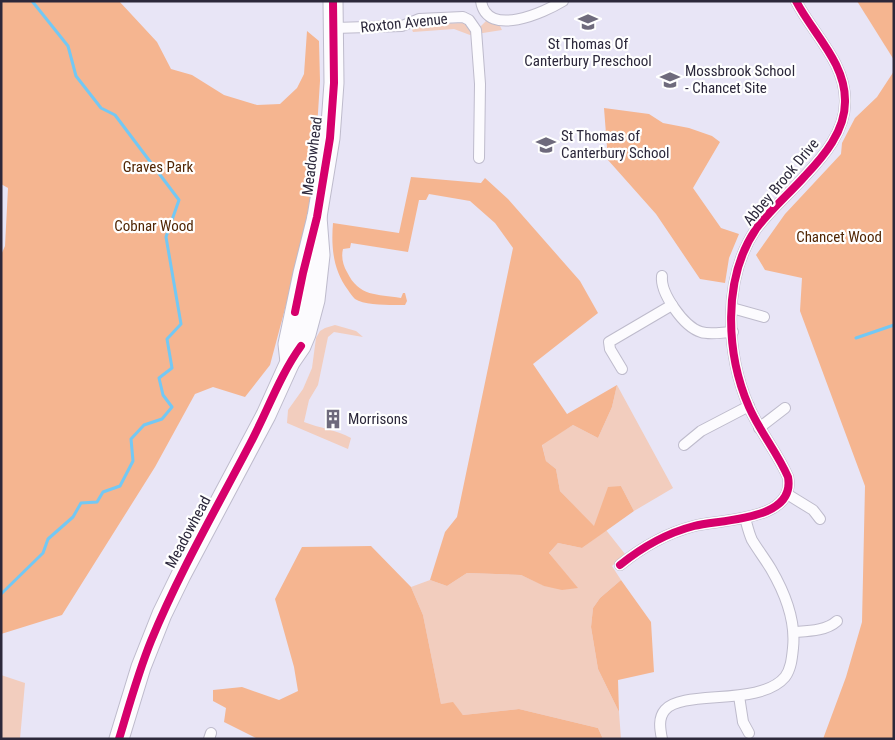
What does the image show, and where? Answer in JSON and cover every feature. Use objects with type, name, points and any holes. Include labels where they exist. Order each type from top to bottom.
[{"type":"highway","name":"Meadowhead","points":[[119,739],[141,667],[162,614],[266,415],[290,362],[301,346],[310,321],[315,300],[320,255],[317,217],[330,138],[334,83],[333,1]]},
{"type":"street","points":[[481,1],[486,13],[494,18],[508,20],[523,19],[536,15],[563,1]]},
{"type":"street","name":"Abbey Brook Drive","points":[[787,494],[788,477],[760,428],[740,384],[735,361],[732,308],[734,287],[739,267],[744,251],[756,230],[820,158],[837,134],[843,119],[845,101],[840,71],[796,1]]},
{"type":"street","name":"Roxton Avenue","points":[[334,28],[402,26],[419,19],[463,17],[473,23],[476,30],[480,71],[479,158]]},
{"type":"street","points":[[662,276],[663,287],[672,305],[685,321],[696,330],[703,333],[733,332]]},
{"type":"street","points":[[622,369],[610,349],[609,342],[672,305]]},
{"type":"street","points":[[732,308],[764,317]]},
{"type":"street","points":[[684,445],[701,431],[749,406]]},
{"type":"street","points":[[760,428],[785,408]]},
{"type":"street","points":[[620,565],[669,535],[694,526],[745,518],[768,511],[780,504],[787,494],[813,510],[820,519]]},
{"type":"street","points":[[662,739],[661,717],[666,709],[673,704],[690,700],[739,696],[769,688],[785,677],[790,667],[794,632],[790,612],[771,568],[751,538],[745,518]]},
{"type":"street","points":[[794,632],[829,627],[837,621]]},
{"type":"street","points":[[739,696],[743,722],[748,733]]},
{"type":"shaded area","points":[[488,19],[500,26],[502,30],[470,35],[454,29],[413,32],[411,27],[418,24],[466,23],[471,29],[481,26]]},
{"type":"shaded area","points":[[335,325],[356,331],[363,337],[334,332],[328,337],[318,385],[309,400],[304,422],[351,438],[348,449],[287,423],[288,410],[303,389],[312,368],[316,338],[320,331]]},
{"type":"shaded area","points":[[617,385],[673,488],[634,511],[621,486],[594,527],[560,491],[556,469],[546,461],[542,444],[573,425],[598,438],[612,407]]},
{"type":"shaded area","points":[[606,530],[625,554],[612,566],[621,580],[600,598],[593,608],[591,627],[598,669],[619,712],[621,739],[603,739],[598,728],[519,709],[463,715],[453,703],[441,704],[423,615],[411,587],[430,580],[447,586],[467,573],[521,575],[545,586],[577,588],[549,553],[558,543],[582,548]]},
{"type":"shaded area","points":[[1,675],[25,683],[20,739],[1,739]]},
{"type":"green space","name":"Cobnar Wood","points":[[1,1],[119,1],[157,42],[171,69],[192,75],[224,95],[257,105],[280,104],[297,88],[304,74],[307,31],[319,41],[320,81],[311,223],[298,260],[270,365],[245,397],[213,387],[195,394],[155,467],[62,615],[1,634],[1,255],[5,246],[8,188],[1,184]]},
{"type":"green space","points":[[857,1],[894,1],[894,60]]},
{"type":"green space","name":"Chancet Wood","points":[[894,71],[894,739],[823,739],[846,677],[862,622],[865,486],[800,311],[802,278],[765,270],[756,255],[785,214],[841,154],[842,143],[855,118],[877,97]]},
{"type":"green space","points":[[604,108],[649,114],[663,123],[689,128],[712,136],[720,142],[693,188],[721,228],[739,234],[729,258],[725,283],[700,279],[656,214],[608,160]]},
{"type":"green space","points":[[411,177],[481,183],[485,178],[508,199],[580,281],[598,313],[533,364],[567,414],[617,385],[612,407],[598,438],[573,425],[542,445],[546,461],[556,469],[560,491],[594,526],[608,487],[621,486],[634,511],[582,548],[558,543],[549,553],[578,588],[562,590],[544,586],[521,575],[467,573],[447,586],[430,580],[445,532],[457,517],[513,248],[495,223],[470,201],[429,194],[426,200],[419,200],[408,252],[351,243],[350,248],[343,249],[344,267],[357,286],[370,293],[384,296],[401,298],[403,293],[405,293],[407,301],[405,305],[372,304],[355,299],[343,282],[336,266],[332,241],[333,223],[399,233]]},
{"type":"green space","points":[[371,546],[411,587],[423,615],[441,704],[453,702],[463,715],[519,709],[598,728],[603,739],[258,739],[224,722],[226,708],[213,701],[213,690],[242,687],[279,700],[298,691],[294,667],[275,599],[302,547]]},
{"type":"green space","points":[[621,580],[651,622],[654,672],[618,680],[619,712],[598,669],[591,627],[593,608],[600,598]]},
{"type":"waterway","points":[[1,594],[43,553],[48,539],[73,517],[81,503],[97,502],[103,492],[120,486],[133,461],[131,439],[144,425],[162,419],[172,407],[163,395],[159,378],[172,368],[167,339],[181,324],[166,237],[179,200],[115,115],[101,108],[76,76],[68,46],[32,1]]},
{"type":"waterway","points":[[856,338],[894,325]]},
{"type":"cycle path","points":[[295,312],[317,217],[330,138],[334,83],[333,1]]},
{"type":"cycle path","points":[[620,565],[655,542],[684,529],[738,519],[769,510],[781,502],[787,491],[788,477],[753,416],[741,386],[732,341],[731,317],[737,270],[745,249],[756,229],[826,151],[837,133],[844,113],[844,88],[840,74],[827,49],[796,1]]},
{"type":"cycle path","points":[[119,739],[142,665],[162,616],[280,381],[301,346]]},
{"type":"place","name":"St Thomas Of Canterbury Preschool","points":[[588,22]]},
{"type":"place","name":"Mossbrook School - Chancet Site","points":[[670,80]]},
{"type":"place","name":"St Thomas of Canterbury School","points":[[546,145]]},
{"type":"place","name":"Morrisons","points":[[333,419]]},
{"type":"park label","name":"Graves Park","points":[[158,167]]}]
